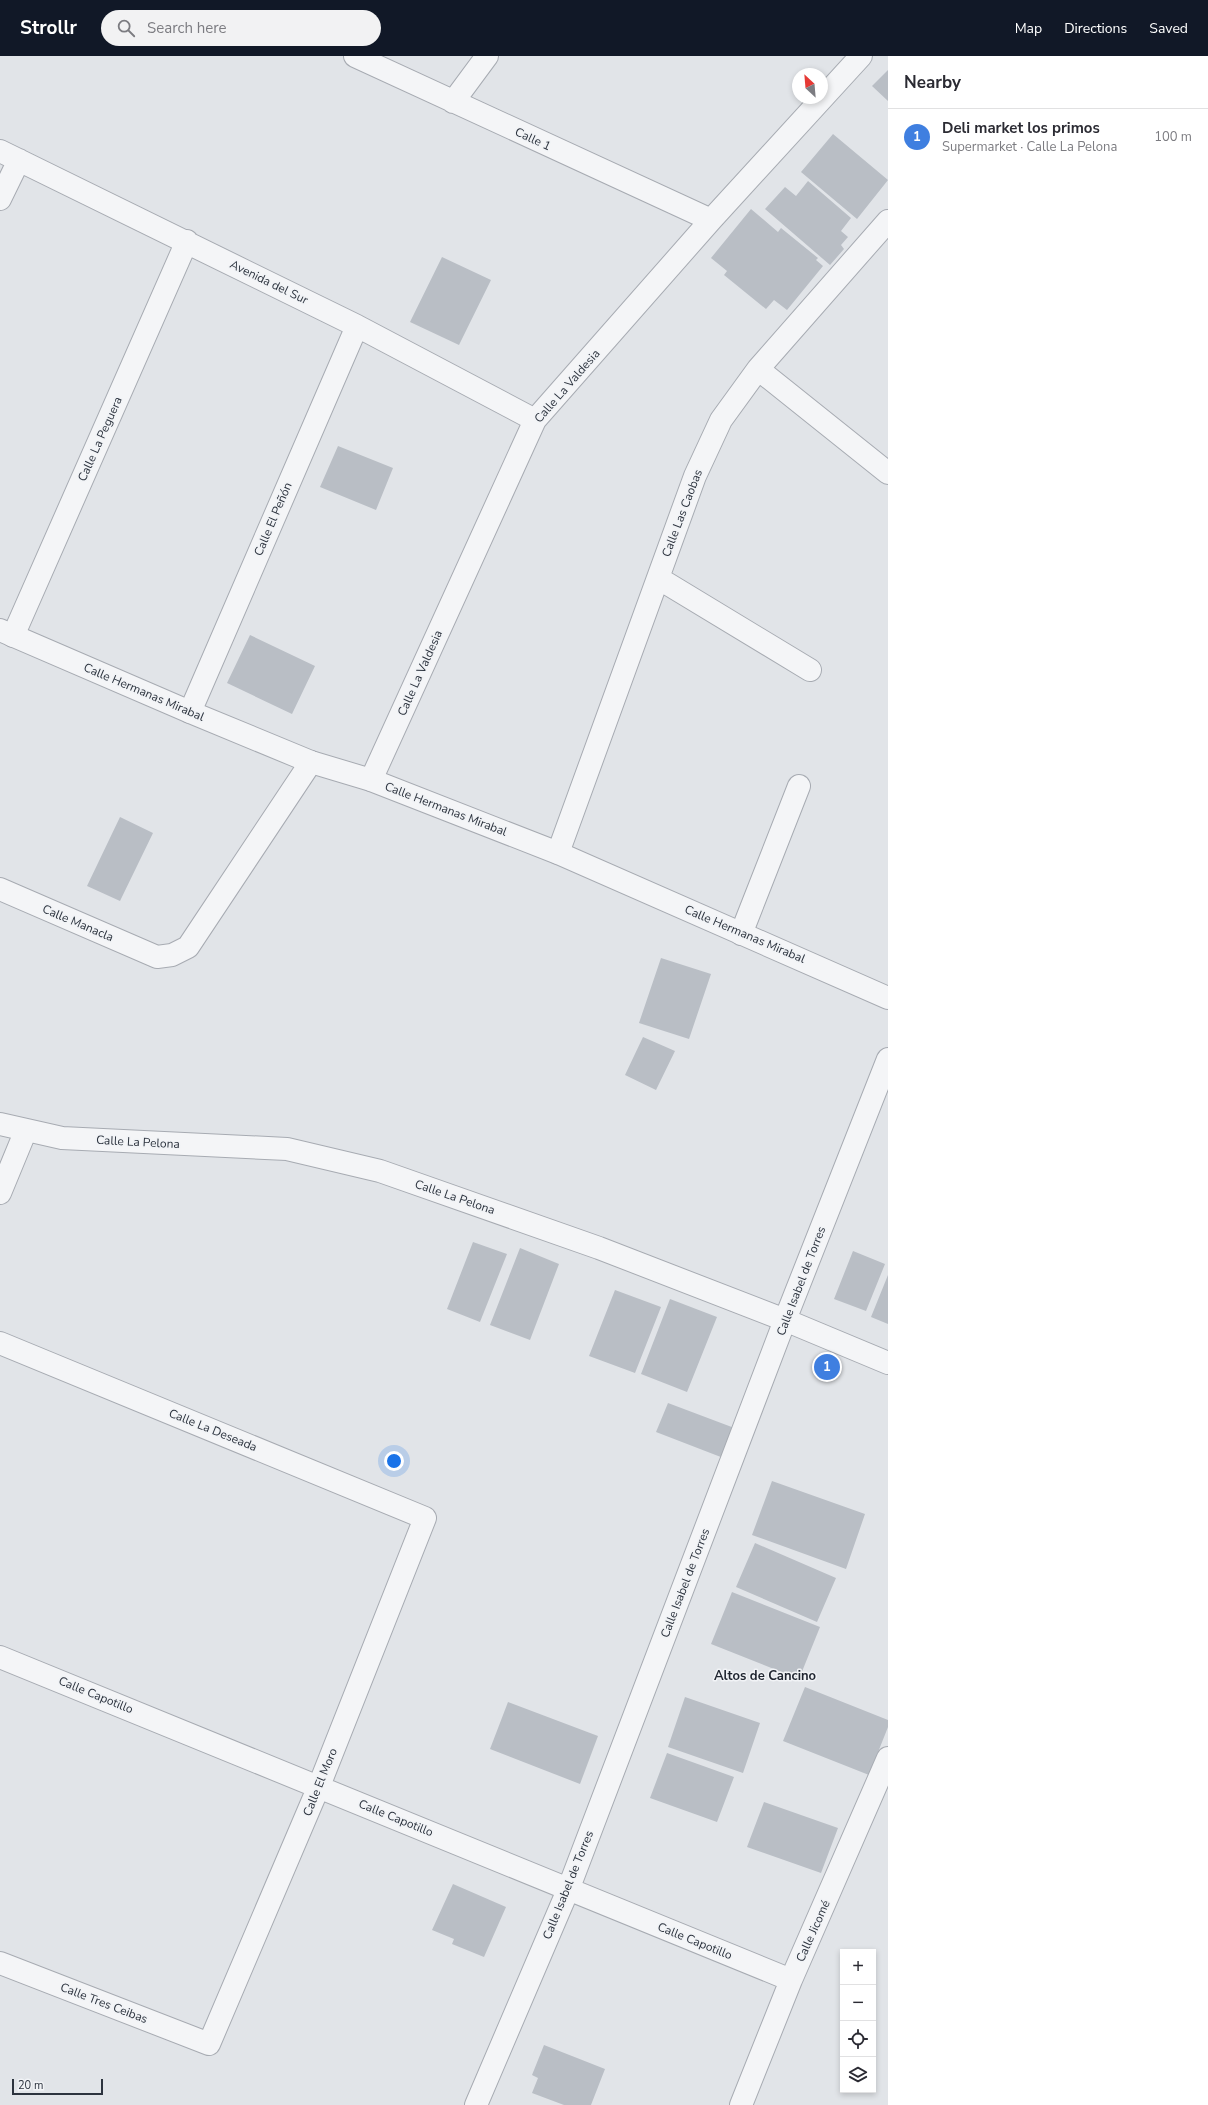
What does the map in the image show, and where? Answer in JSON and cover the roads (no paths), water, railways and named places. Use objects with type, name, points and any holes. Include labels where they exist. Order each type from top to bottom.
[{"type":"street","name":"Calle 1","points":[[355,56],[711,220]]},
{"type":"street","points":[[453,102],[487,56]]},
{"type":"street","name":"Calle La Valdesia","points":[[372,780],[535,420],[711,220],[861,56]]},
{"type":"street","points":[[0,199],[9,155]]},
{"type":"street","name":"Avenida del Sur","points":[[9,155],[187,241],[357,326],[535,420]]},
{"type":"street","name":"Calle Las Caobas","points":[[558,853],[696,476],[721,420],[758,369],[888,221]]},
{"type":"street","name":"Calle La Peguera","points":[[7,633],[187,241]]},
{"type":"street","name":"Calle El Peñón","points":[[190,712],[357,326]]},
{"type":"street","points":[[758,369],[888,473]]},
{"type":"street","points":[[658,578],[810,670]]},
{"type":"street","name":"Calle Hermanas Mirabal","points":[[7,633],[190,712],[311,762],[372,780],[558,853],[741,934],[791,953],[888,998]]},
{"type":"street","name":"Calle Manacla","points":[[0,889],[157,957],[172,955],[188,947],[311,762]]},
{"type":"street","points":[[741,934],[799,786]]},
{"type":"street","name":"Calle Isabel de Torres","points":[[476,2105],[568,1890],[785,1320],[888,1059]]},
{"type":"street","name":"Calle La Pelona","points":[[0,1124],[62,1138],[287,1149],[380,1171],[599,1248],[785,1320],[888,1363]]},
{"type":"street","points":[[0,1193],[26,1130]]},
{"type":"street","name":"Calle La Deseada","points":[[0,1342],[426,1518]]},
{"type":"street","name":"Calle El Moro","points":[[209,2044],[319,1786],[426,1518]]},
{"type":"street","name":"Calle Capotillo","points":[[0,1657],[791,1980]]},
{"type":"street","name":"Calle Jicomé","points":[[740,2105],[791,1980],[888,1758]]},
{"type":"street","name":"Calle Tres Ceibas","points":[[0,1963],[209,2044]]},
{"type":"place","name":"Deli market los primos","points":[[827,1367]]},
{"type":"district","name":"Altos de Cancino","points":[[765,1676]]}]
